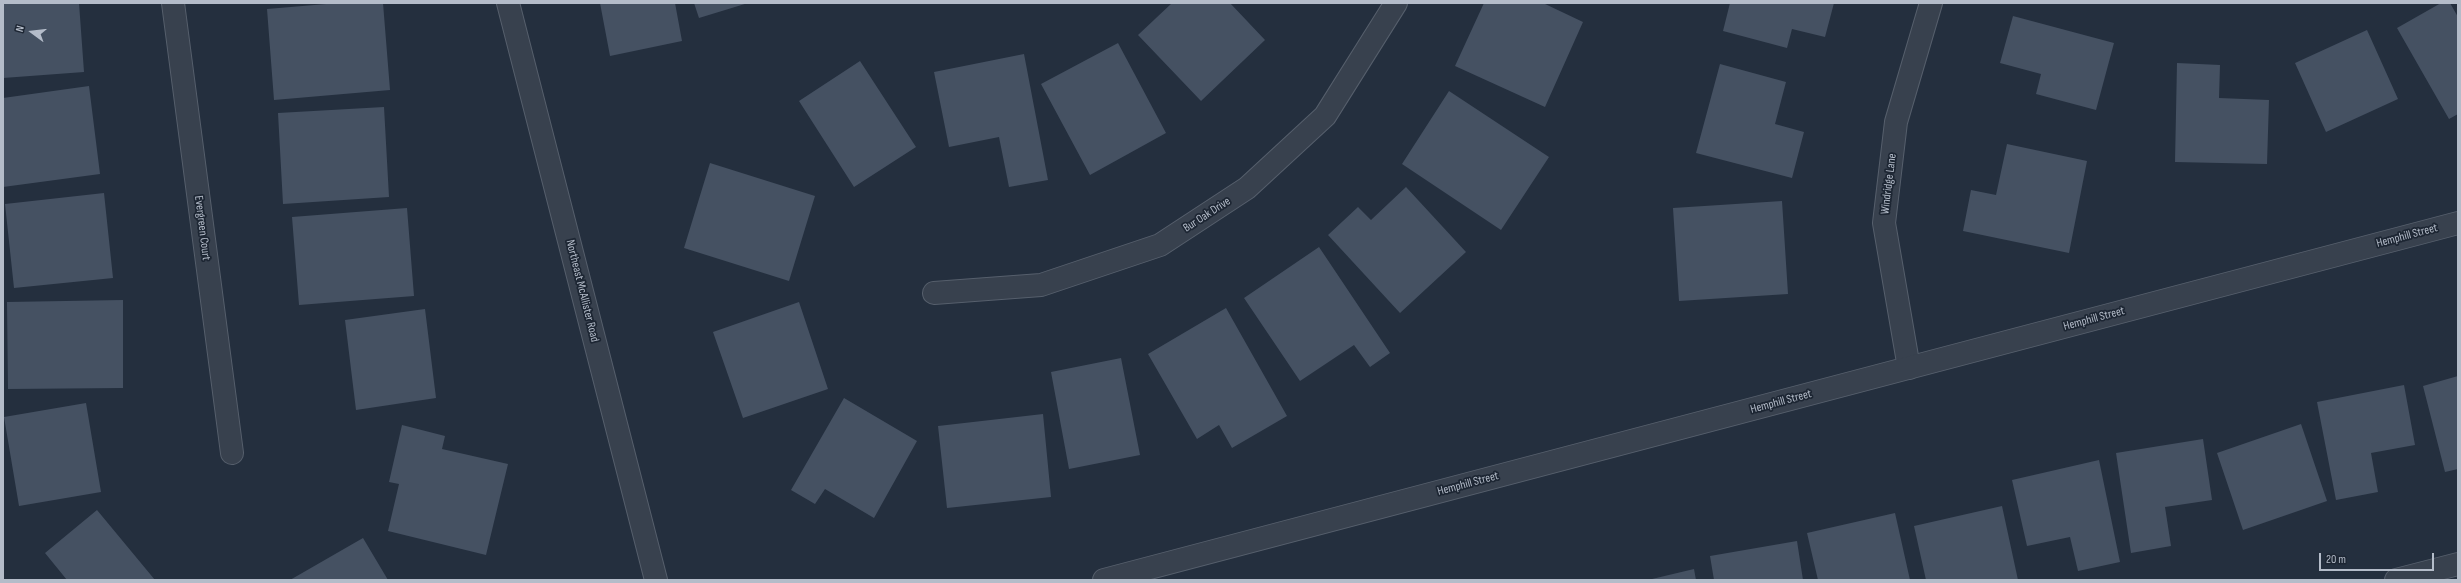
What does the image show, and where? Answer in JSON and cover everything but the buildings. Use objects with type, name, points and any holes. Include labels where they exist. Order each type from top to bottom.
[{"type":"street","name":"Evergreen Court","points":[[173,3],[232,453]]},
{"type":"street","name":"Northeast McAllister Road","points":[[508,3],[656,580]]},
{"type":"street","name":"Bur Oak Drive","points":[[934,293],[1041,285],[1160,245],[1247,188],[1325,116],[1396,3]]},
{"type":"street","name":"Windridge Lane","points":[[1909,368],[1884,223],[1896,122],[1931,3]]},
{"type":"street","name":"Hemphill Street","points":[[1104,580],[2458,223]]},
{"type":"street","points":[[2396,580],[2458,564]]}]
